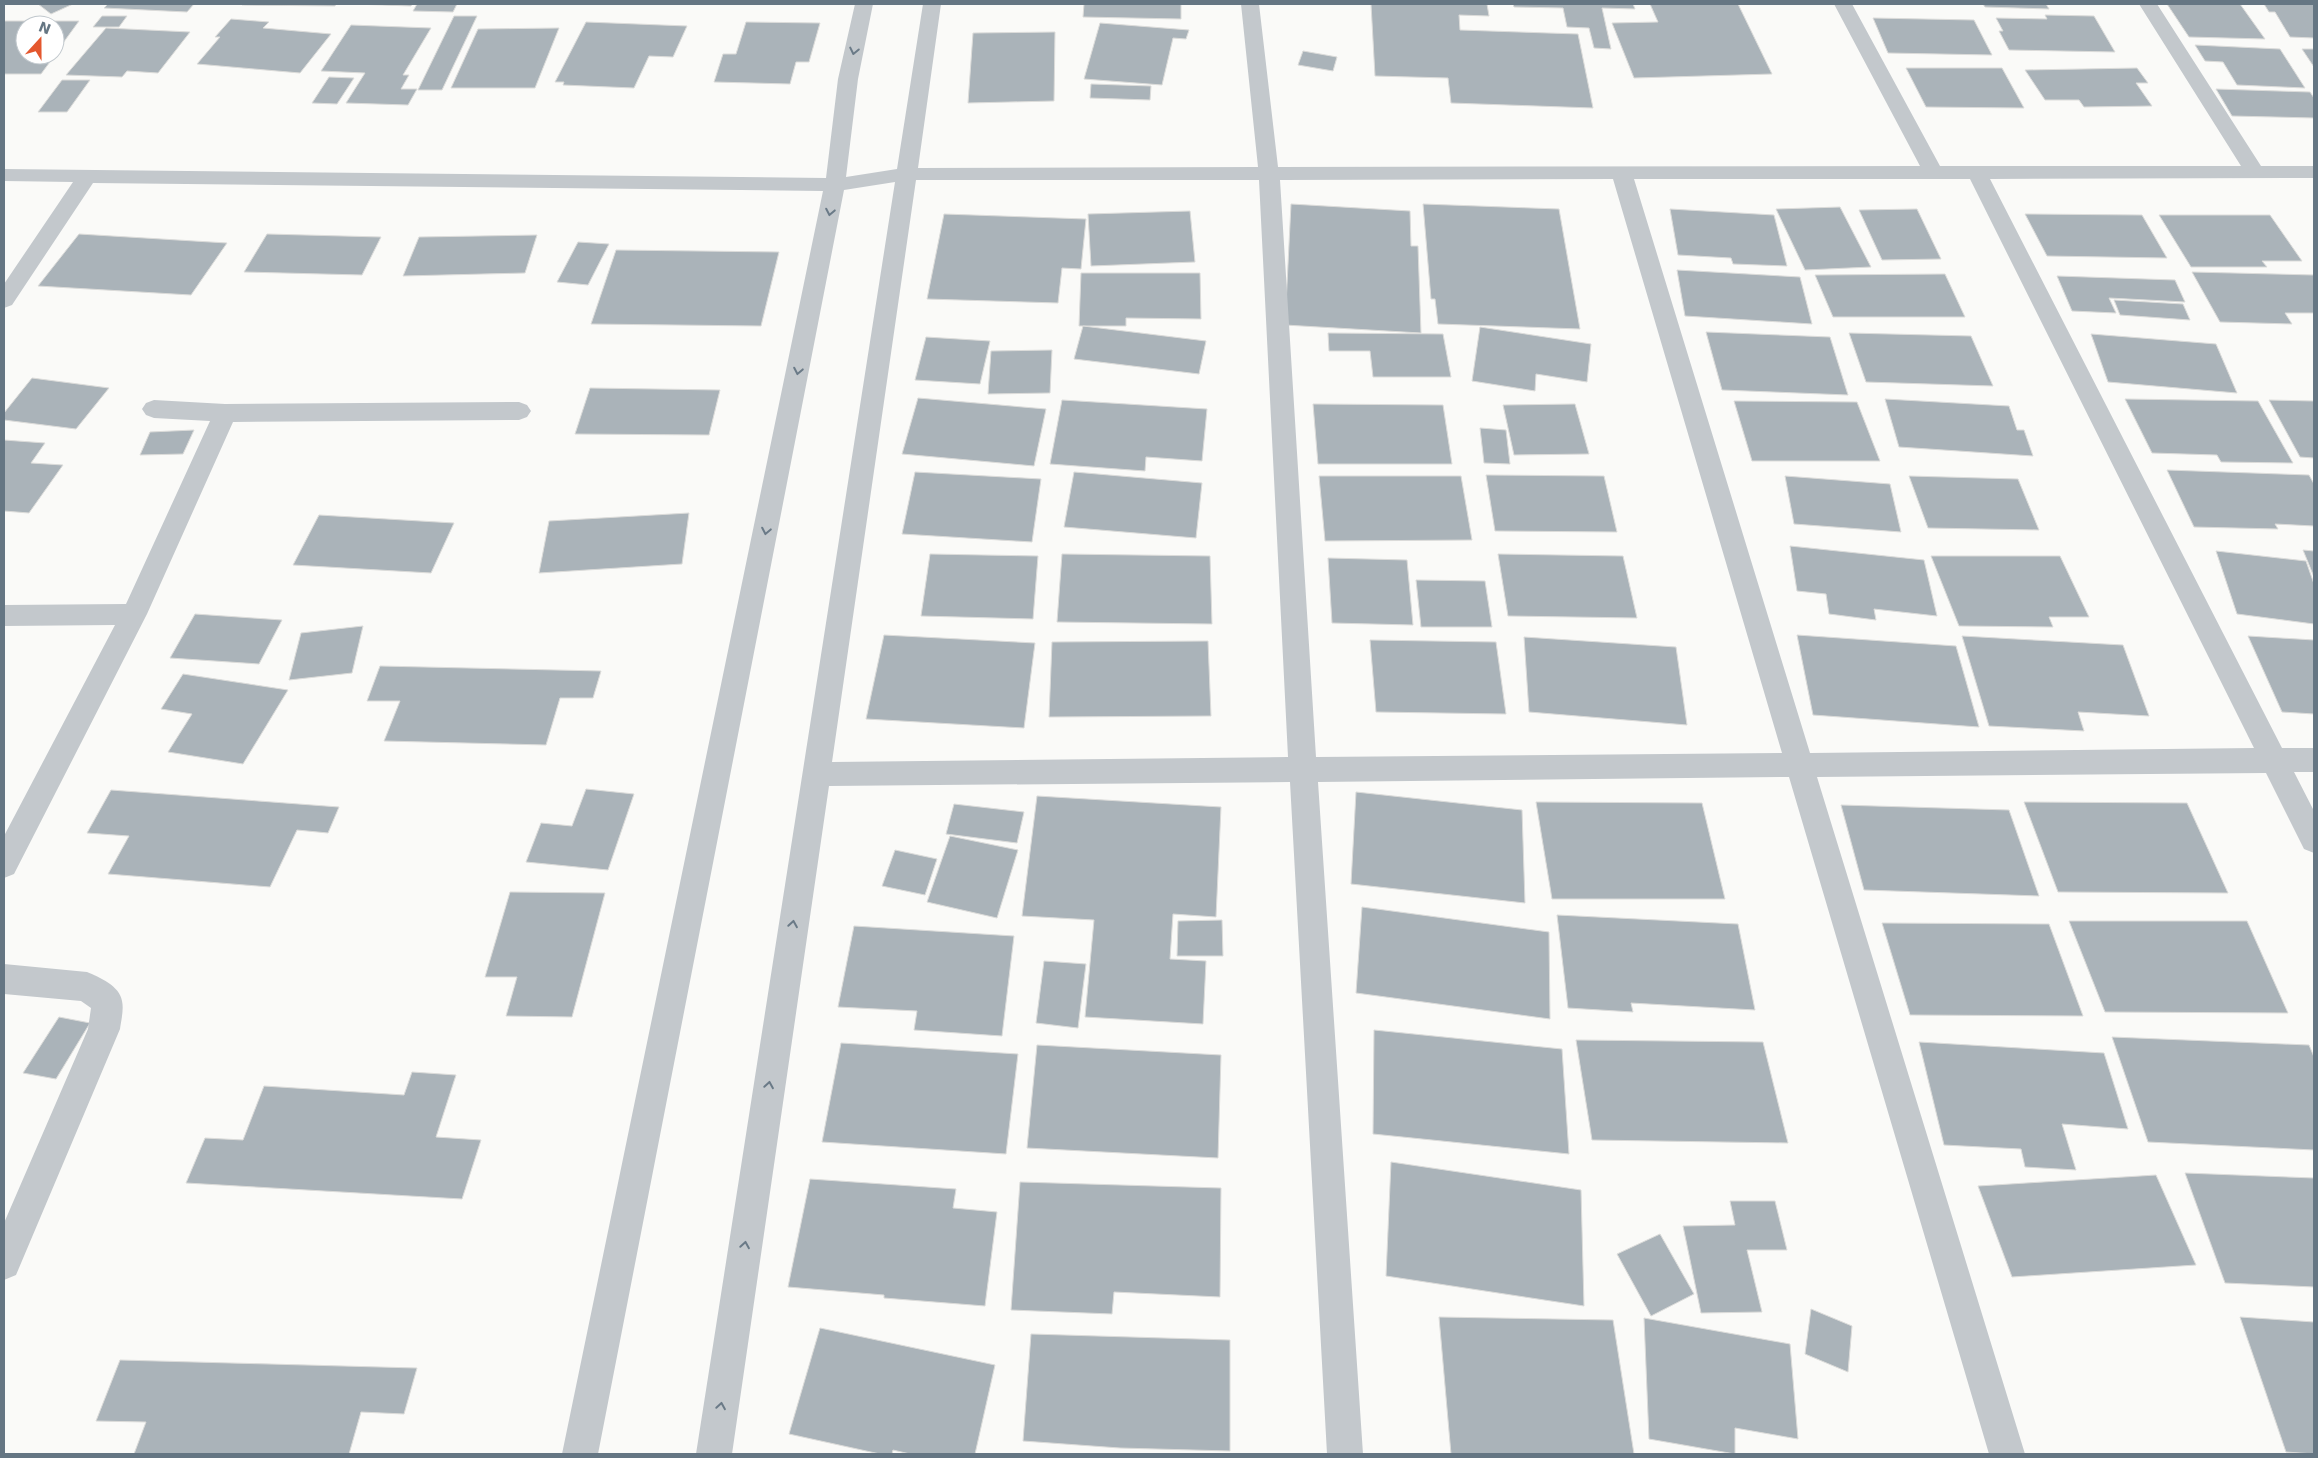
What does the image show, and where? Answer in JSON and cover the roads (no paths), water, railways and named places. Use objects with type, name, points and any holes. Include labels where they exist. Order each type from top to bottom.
[{"type":"street","points":[[580,1454],[835,185],[848,79],[864,4]]},
{"type":"street","points":[[714,1454],[932,4]]},
{"type":"street","points":[[1250,4],[1270,173],[1303,769],[1345,1454]]},
{"type":"street","points":[[1842,4],[1934,173]]},
{"type":"street","points":[[2148,4],[2255,172]]},
{"type":"street","points":[[6,178],[88,175],[835,185],[907,174],[2314,172]]},
{"type":"street","points":[[1976,173],[2314,840]]},
{"type":"street","points":[[1622,174],[1798,765],[2007,1454]]},
{"type":"street","points":[[4,300],[88,175]]},
{"type":"street","points":[[154,409],[224,413],[519,411]]},
{"type":"street","points":[[4,866],[134,614],[224,413]]},
{"type":"street","points":[[4,614],[134,614]]},
{"type":"street","points":[[815,774],[2314,760]]},
{"type":"street","points":[[4,979],[87,987],[107,1001],[104,1029],[4,1264]]}]
